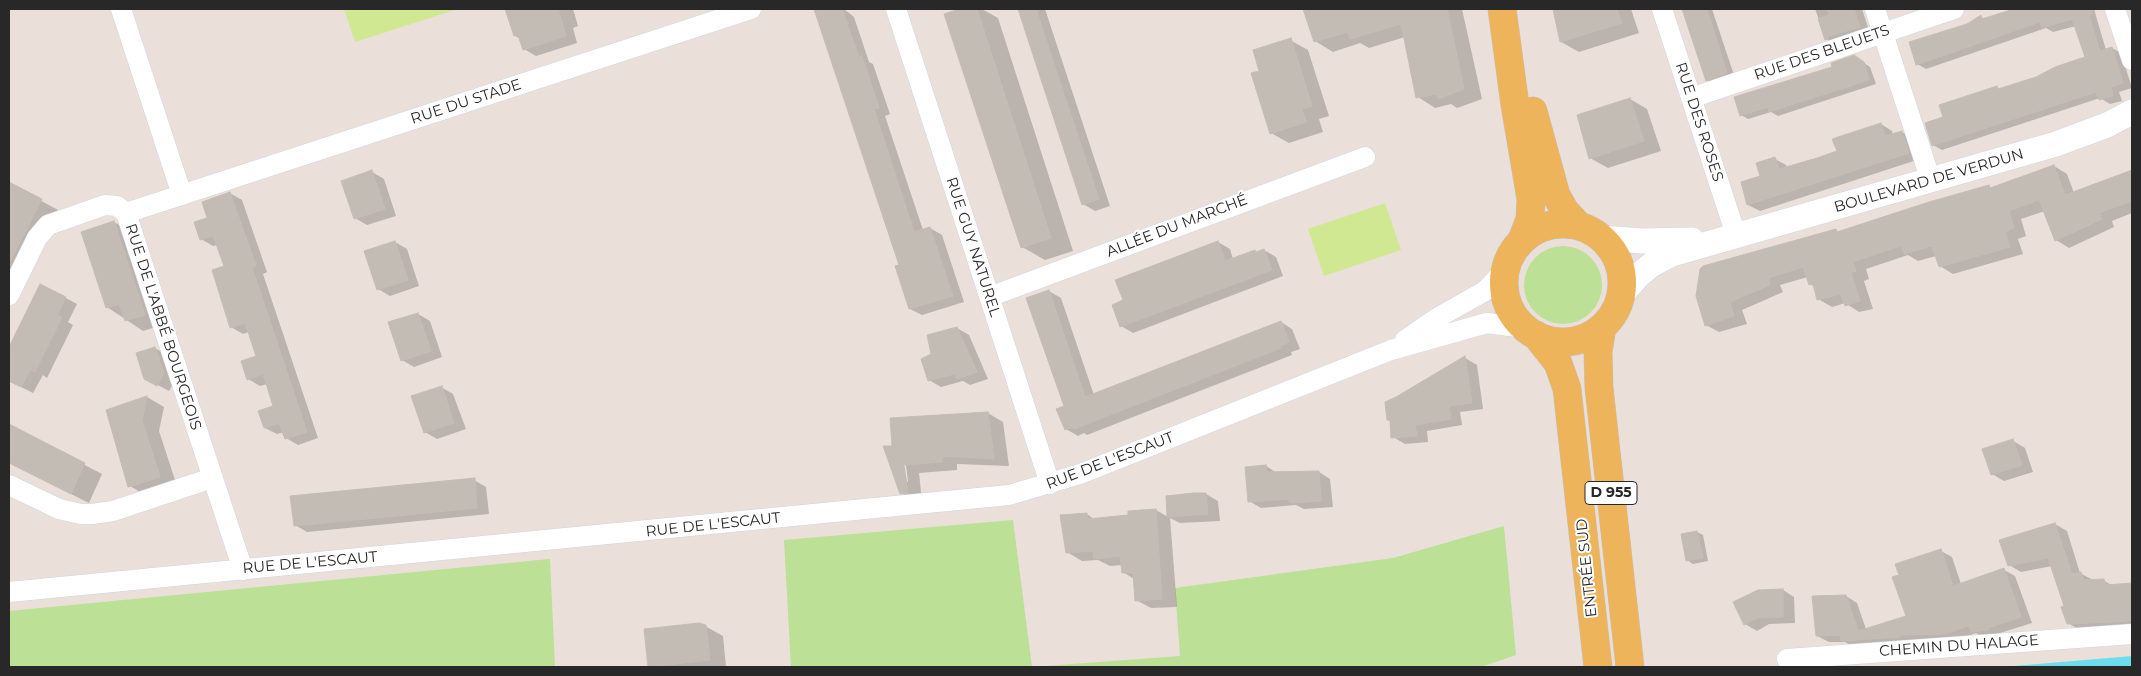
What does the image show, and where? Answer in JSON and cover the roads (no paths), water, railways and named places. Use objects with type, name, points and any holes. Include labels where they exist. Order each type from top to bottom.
[{"type":"main road","points":[[1502,9],[1525,79],[1556,195],[1565,211],[1613,251],[1620,268],[1621,295],[1612,316],[1602,327],[1587,337],[1570,342],[1553,341],[1531,332],[1514,316],[1507,302],[1504,286],[1505,270],[1514,250],[1522,240],[1536,230],[1553,224],[1590,232]]},
{"type":"main road","points":[[1502,9],[1515,105],[1531,199],[1530,219],[1522,240]]},
{"type":"main road","name":"ENTRÉE SUD","points":[[1602,327],[1598,352],[1599,382],[1629,663]]},
{"type":"main road","name":"ENTRÉE SUD","points":[[1531,332],[1558,363],[1567,389],[1597,664]]},
{"type":"street","points":[[121,9],[182,195]]},
{"type":"street","name":"RUE DU STADE","points":[[182,195],[751,9]]},
{"type":"street","name":"RUE GUY NATUREL","points":[[896,9],[1050,484]]},
{"type":"street","name":"RUE DES ROSES","points":[[1662,9],[1691,98],[1729,236]]},
{"type":"street","points":[[1875,9],[1931,181]]},
{"type":"street","name":"RUE DES BLEUETS","points":[[1691,98],[1954,9]]},
{"type":"street","points":[[2115,9],[2132,60]]},
{"type":"street","name":"BOULEVARD DE VERDUN","points":[[1621,295],[1639,275],[1658,261],[1729,236],[1931,181],[2073,138],[2132,112]]},
{"type":"street","name":"ALLÉE DU MARCHÉ","points":[[990,297],[1365,157]]},
{"type":"street","name":"RUE DE L'ABBÉ BOURGEOIS","points":[[182,195],[126,213],[243,570]]},
{"type":"street","points":[[9,295],[37,238],[53,221],[105,205],[117,206],[126,213]]},
{"type":"street","name":"BOULEVARD DE VERDUN","points":[[1590,232],[1662,241],[1729,236]]},
{"type":"street","name":"RUE DE L'ESCAUT","points":[[1391,350],[1437,318],[1485,291],[1505,270]]},
{"type":"street","name":"RUE DE L'ESCAUT","points":[[9,592],[1021,493],[1050,484],[1391,350],[1486,323],[1531,332]]},
{"type":"street","points":[[9,485],[59,509],[81,514],[92,514],[113,511],[212,478]]},
{"type":"street","name":"CHEMIN DU HALAGE","points":[[1786,658],[2132,634]]},
{"type":"water","points":[[2132,656],[2132,667],[2002,667]]}]
